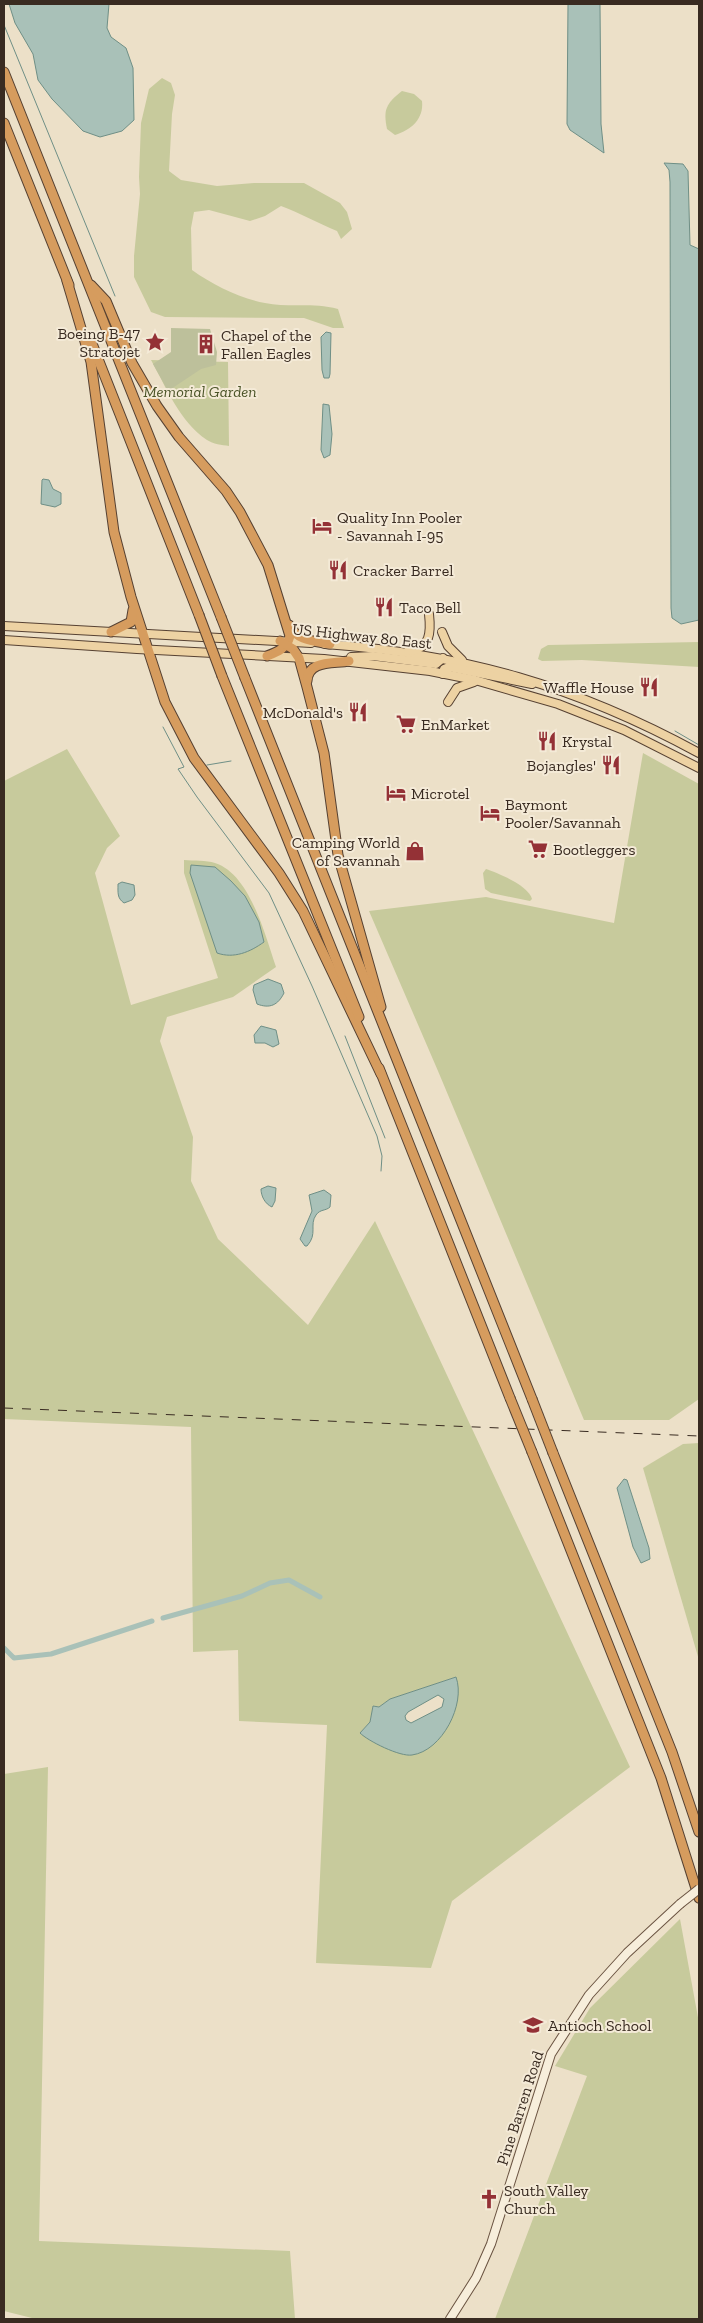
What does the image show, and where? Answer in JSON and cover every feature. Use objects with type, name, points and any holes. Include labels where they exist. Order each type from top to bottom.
[{"type":"highway","points":[[4,72],[672,1752],[699,1832]]},
{"type":"highway","points":[[4,122],[222,676],[661,1778],[699,1898]]},
{"type":"highway","points":[[86,280],[106,301],[132,364],[157,406],[179,437],[226,491],[240,512],[268,565],[290,636],[279,651],[267,656]]},
{"type":"highway","points":[[67,281],[92,362],[109,501],[134,616],[126,627],[111,632]]},
{"type":"highway","points":[[131,597],[156,676],[177,729],[194,758],[279,873],[304,911],[382,1074]]},
{"type":"highway","points":[[285,617],[292,631],[301,638],[330,644]]},
{"type":"highway","points":[[285,642],[293,648],[299,658],[307,686],[324,752],[338,854],[390,1041]]},
{"type":"highway","points":[[307,686],[309,671],[314,667],[320,664],[349,661]]},
{"type":"main road","points":[[402,651],[415,650],[429,640],[431,634],[429,614]]},
{"type":"main road","name":"US Highway 80 East","points":[[4,626],[330,644],[402,651],[443,658],[499,670],[557,689],[627,716],[699,753]]},
{"type":"main road","points":[[442,632],[453,653],[466,663]]},
{"type":"main road","name":"US Highway 80 East","points":[[4,640],[324,659],[443,674],[530,695],[587,715],[624,730],[699,768]]},
{"type":"main road","points":[[324,659],[373,656],[436,664],[443,658]]},
{"type":"main road","points":[[443,674],[444,669],[449,667],[557,689]]},
{"type":"main road","points":[[448,702],[457,688],[478,681]]},
{"type":"main road","name":"Pine Barren Road","points":[[450,2319],[476,2278],[491,2244],[551,2054],[588,1996],[627,1953],[699,1889]]},
{"type":"green space","points":[[162,78],[171,83],[175,95],[169,171],[181,180],[217,186],[254,183],[304,183],[340,203],[347,212],[352,229],[341,239],[337,231],[281,206],[265,216],[250,221],[209,210],[194,212],[191,228],[192,270],[227,290],[255,301],[338,309],[344,328],[333,328],[304,318],[165,317],[151,312],[134,277],[134,256],[140,194],[141,123],[149,89]]},
{"type":"green space","points":[[402,91],[414,94],[422,101],[422,107],[419,118],[415,123],[395,135],[387,129],[385,116],[389,103]]},
{"type":"green space","points":[[171,328],[210,329],[217,352],[216,365],[201,369],[168,391],[153,364],[171,352]]},
{"type":"green space","name":"Memorial Garden","points":[[151,360],[228,362],[229,446],[209,441],[197,433],[174,403]]},
{"type":"green space","points":[[699,642],[699,667],[582,660],[542,661],[538,659],[541,649],[548,645]]},
{"type":"green space","points":[[67,749],[120,836],[107,848],[95,873],[131,1005],[218,978],[184,873],[184,860],[215,863],[227,869],[238,879],[247,892],[261,923],[276,967],[233,997],[167,1017],[160,1041],[193,1137],[191,1181],[218,1239],[308,1325],[375,1221],[630,1767],[452,1901],[431,1968],[316,1963],[327,1725],[239,1721],[238,1650],[193,1652],[191,1427],[4,1419],[4,781]],"holes":[[[456,1677],[427,1750],[360,1733],[370,1722],[373,1706],[379,1707],[390,1699]]]},
{"type":"green space","points":[[643,753],[699,784],[699,1399],[669,1420],[584,1420],[369,911],[486,897],[614,923]]},
{"type":"green space","points":[[486,869],[519,885],[530,894],[532,899],[530,901],[491,893],[485,889],[483,873]]},
{"type":"green space","points":[[699,1443],[699,1660],[643,1468],[683,1444]]},
{"type":"green space","points":[[48,1767],[39,2241],[290,2251],[295,2319],[36,2319],[4,2311],[4,1774]]},
{"type":"green space","points":[[680,1919],[699,2023],[699,2319],[495,2319],[587,2076],[555,2066],[590,2008]]},
{"type":"shaded area","points":[[9,4],[109,4],[107,28],[111,37],[126,48],[133,68],[134,120],[122,131],[100,137],[83,131],[52,99],[38,80],[33,54],[15,23]]},
{"type":"shaded area","points":[[568,4],[600,4],[601,124],[604,153],[570,130],[567,124]]},
{"type":"shaded area","points":[[664,163],[683,164],[688,171],[690,245],[699,249],[699,620],[681,624],[672,618],[671,608],[670,182],[669,170]]},
{"type":"shaded area","points":[[326,332],[331,333],[329,378],[324,378],[322,370],[321,337]]},
{"type":"shaded area","points":[[323,404],[329,405],[332,434],[330,455],[324,458],[321,450]]},
{"type":"shaded area","points":[[43,479],[49,480],[53,489],[61,493],[61,504],[55,507],[41,504]]},
{"type":"shaded area","points":[[191,865],[215,867],[231,881],[245,896],[259,922],[264,942],[242,954],[223,955],[217,953],[190,873]]},
{"type":"shaded area","points":[[122,882],[134,885],[135,895],[132,900],[124,903],[118,893],[118,884]]},
{"type":"shaded area","points":[[268,979],[281,984],[284,993],[273,1005],[257,1004],[253,990],[254,985]]},
{"type":"shaded area","points":[[261,1026],[276,1030],[279,1044],[273,1047],[265,1043],[255,1043],[254,1035]]},
{"type":"shaded area","points":[[268,1186],[276,1188],[275,1201],[272,1207],[265,1202],[261,1192],[261,1189]]},
{"type":"shaded area","points":[[324,1190],[331,1195],[330,1207],[316,1215],[313,1222],[312,1238],[307,1246],[305,1246],[300,1239],[312,1211],[309,1195]]},
{"type":"shaded area","points":[[624,1479],[627,1480],[649,1548],[650,1559],[641,1563],[633,1547],[617,1488]]},
{"type":"shaded area","points":[[456,1677],[458,1700],[449,1725],[442,1736],[423,1752],[412,1755],[400,1754],[377,1744],[360,1733],[370,1722],[373,1706],[379,1707],[390,1699]],"holes":[[[438,1695],[444,1699],[442,1707],[411,1723],[406,1720],[405,1716],[408,1712]]]},
{"type":"waterway","points":[[4,25],[115,296]]},
{"type":"waterway","points":[[163,727],[184,767],[178,769],[269,893],[312,986],[377,1136],[382,1156],[381,1171]]},
{"type":"waterway","points":[[675,731],[699,745]]},
{"type":"waterway","points":[[207,765],[231,761]]},
{"type":"waterway","points":[[345,1036],[385,1138]]},
{"type":"waterway","points":[[163,1618],[242,1596],[270,1583],[289,1580],[320,1597]]},
{"type":"waterway","points":[[4,1648],[14,1658],[51,1654],[152,1621]]},
{"type":"railway","points":[[4,1408],[699,1436]]},
{"type":"place","name":"Boeing B-47 Stratojet","points":[[155,342]]},
{"type":"place","name":"Chapel of the Fallen Eagles","points":[[206,344]]},
{"type":"place","name":"Quality Inn Pooler - Savannah I-95","points":[[322,526]]},
{"type":"place","name":"Cracker Barrel","points":[[338,570]]},
{"type":"place","name":"Taco Bell","points":[[384,607]]},
{"type":"place","name":"Waffle House","points":[[649,687]]},
{"type":"place","name":"McDonald's","points":[[358,712]]},
{"type":"place","name":"EnMarket","points":[[406,724]]},
{"type":"place","name":"Krystal","points":[[547,741]]},
{"type":"place","name":"Bojangles'","points":[[611,765]]},
{"type":"place","name":"Microtel","points":[[396,793]]},
{"type":"place","name":"Baymont Pooler/Savannah","points":[[490,813]]},
{"type":"place","name":"Bootleggers","points":[[538,849]]},
{"type":"place","name":"Camping World of Savannah","points":[[415,851]]},
{"type":"place","name":"Antioch School","points":[[533,2025]]},
{"type":"place","name":"South Valley Church","points":[[489,2199]]}]
